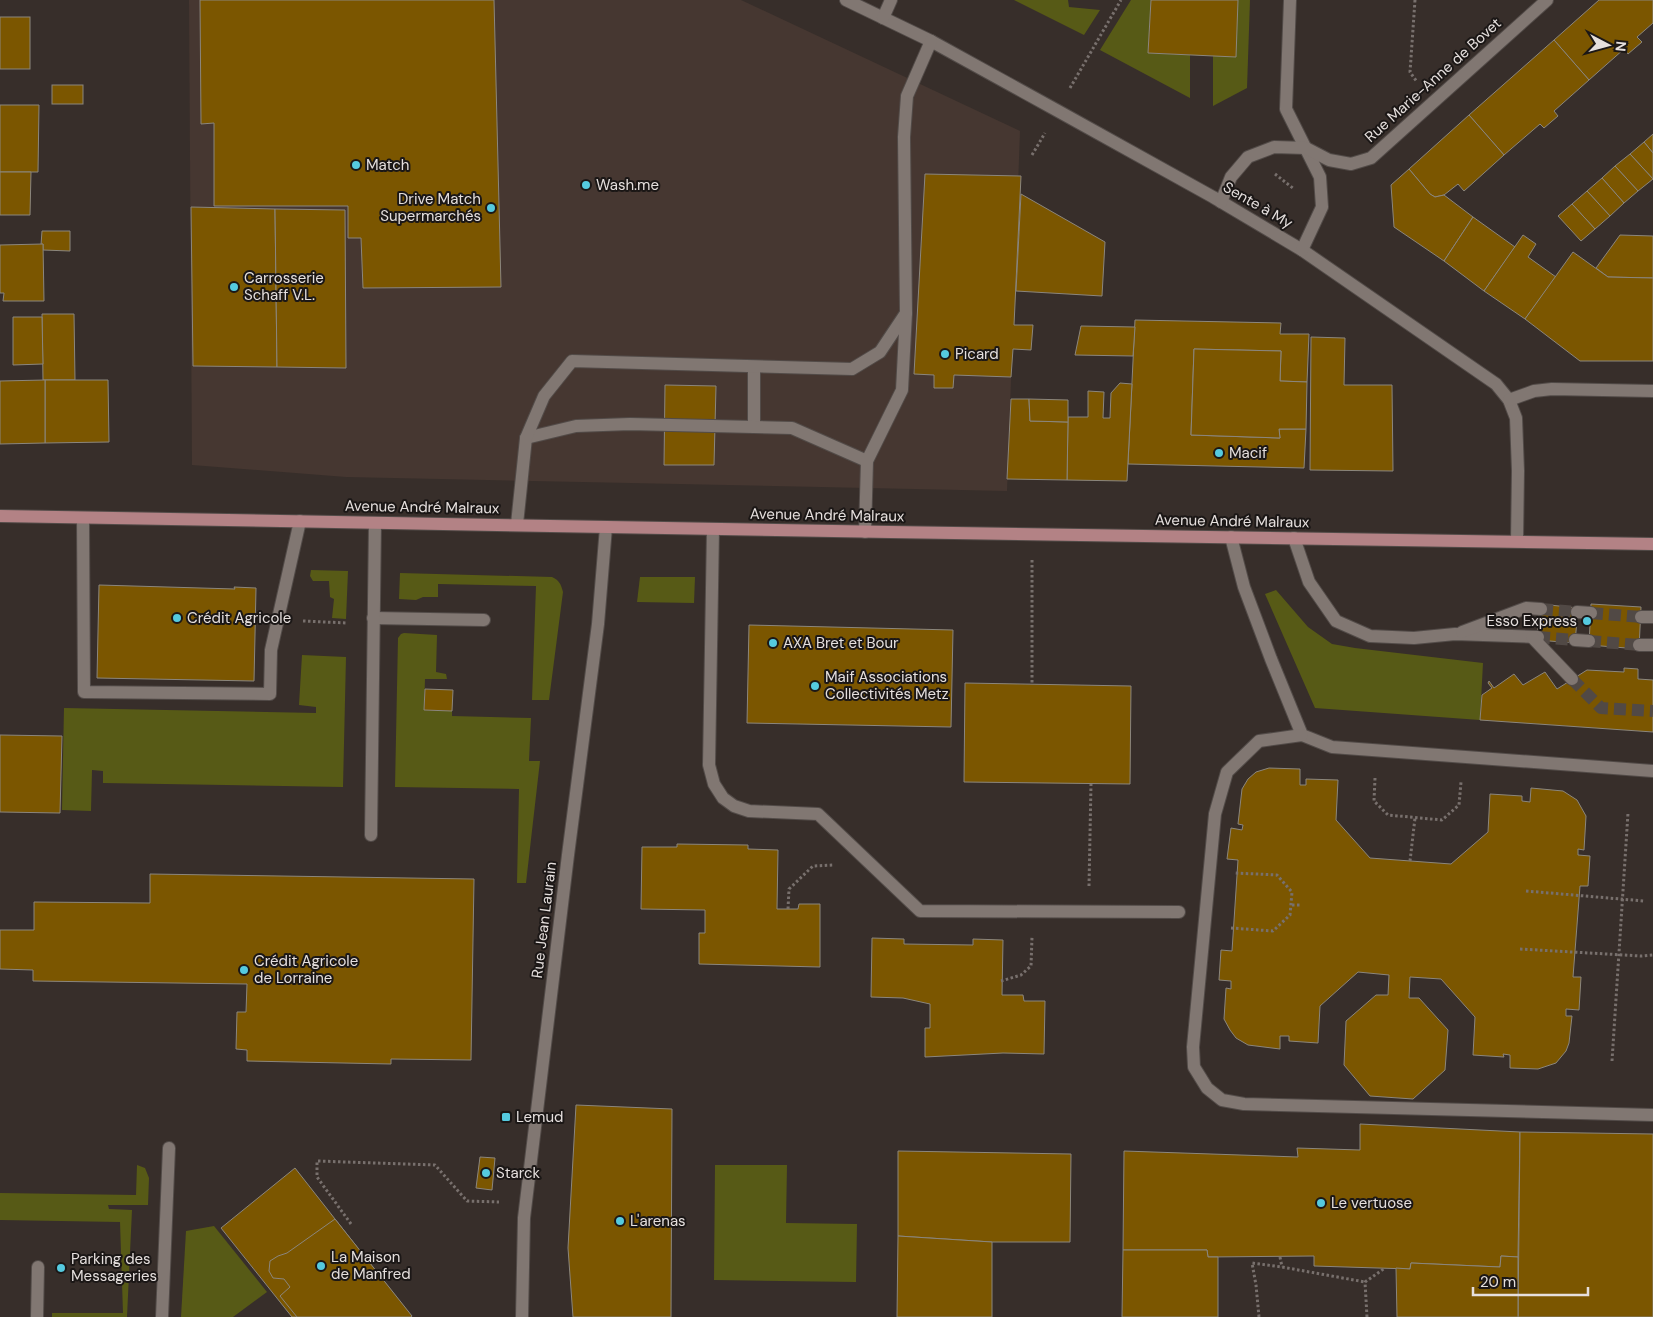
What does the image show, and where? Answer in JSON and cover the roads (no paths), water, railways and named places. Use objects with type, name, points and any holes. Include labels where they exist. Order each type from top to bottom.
[{"type":"main road","name":"Avenue André Malraux","points":[[0,516],[1653,544]]},
{"type":"street","name":"Sente à My","points":[[846,0],[931,41],[1221,202],[1302,250],[1496,384],[1509,400],[1516,418],[1518,448],[1517,541]]},
{"type":"street","points":[[883,18],[891,0]]},
{"type":"street","points":[[1290,0],[1286,109],[1320,177],[1322,207],[1302,250]]},
{"type":"street","name":"Rue Marie-Anne de Bovet","points":[[1306,148],[1330,160],[1351,164],[1371,158],[1547,0]]},
{"type":"street","points":[[865,532],[867,461],[902,390],[906,313],[904,147],[906,103],[907,96],[931,41]]},
{"type":"street","points":[[1221,202],[1232,177],[1248,157],[1274,147],[1306,148]]},
{"type":"street","points":[[517,524],[526,438],[544,396],[572,362],[852,370],[880,352],[906,313]]},
{"type":"street","points":[[754,368],[754,427]]},
{"type":"street","points":[[1509,400],[1534,391],[1552,389],[1653,391]]},
{"type":"street","points":[[526,438],[576,426],[621,424],[792,428],[867,461]]},
{"type":"street","points":[[83,518],[84,692],[270,694],[271,650],[300,521]]},
{"type":"street","points":[[370,835],[375,523]]},
{"type":"street","name":"Rue Jean Laurain","points":[[522,1317],[524,1218],[598,624],[606,527]]},
{"type":"street","points":[[713,529],[709,765],[714,784],[723,798],[734,806],[749,811],[818,814],[920,911],[1178,912]]},
{"type":"street","points":[[1231,537],[1251,605],[1302,736]]},
{"type":"street","points":[[1294,538],[1309,582],[1336,621],[1370,636],[1414,638],[1455,634],[1535,637],[1572,679]]},
{"type":"street","points":[[1455,634],[1526,608],[1541,609]]},
{"type":"street","points":[[1578,612],[1591,613]]},
{"type":"street","points":[[373,621],[484,620]]},
{"type":"street","points":[[1575,640],[1588,641]]},
{"type":"street","points":[[1639,644],[1653,645]]},
{"type":"street","points":[[1653,771],[1332,747],[1302,736],[1259,742],[1227,772],[1214,814],[1193,1047],[1194,1067],[1207,1088],[1222,1100],[1244,1104],[1653,1115]]},
{"type":"street","points":[[162,1317],[169,1148]]},
{"type":"street","points":[[37,1317],[38,1267]]},
{"type":"tunnel","points":[[1541,609],[1577,612]]},
{"type":"tunnel","points":[[1591,613],[1641,617]]},
{"type":"tunnel","points":[[1538,637],[1575,640]]},
{"type":"tunnel","points":[[1589,641],[1639,645]]},
{"type":"tunnel","points":[[1572,679],[1601,708],[1653,711]]},
{"type":"place","name":"Match","points":[[356,165]]},
{"type":"place","name":"Wash.me","points":[[586,185]]},
{"type":"place","name":"Drive Match Supermarchés","points":[[491,208]]},
{"type":"place","name":"Carrosserie Schaff V.L.","points":[[234,287]]},
{"type":"place","name":"Picard","points":[[945,354]]},
{"type":"place","name":"Macif","points":[[1219,453]]},
{"type":"place","name":"Crédit Agricole","points":[[177,618]]},
{"type":"place","name":"Esso Express","points":[[1587,621]]},
{"type":"place","name":"AXA Bret et Bour","points":[[773,643]]},
{"type":"place","name":"Maif Associations Collectivités Metz","points":[[815,686]]},
{"type":"place","name":"Crédit Agricole de Lorraine","points":[[244,970]]},
{"type":"place","name":"Lemud","points":[[506,1117]]},
{"type":"place","name":"Starck","points":[[486,1173]]},
{"type":"place","name":"Le vertuose","points":[[1321,1203]]},
{"type":"place","name":"L'arenas","points":[[620,1221]]},
{"type":"place","name":"La Maison de Manfred","points":[[321,1266]]},
{"type":"place","name":"Parking des Messageries","points":[[61,1268]]}]
